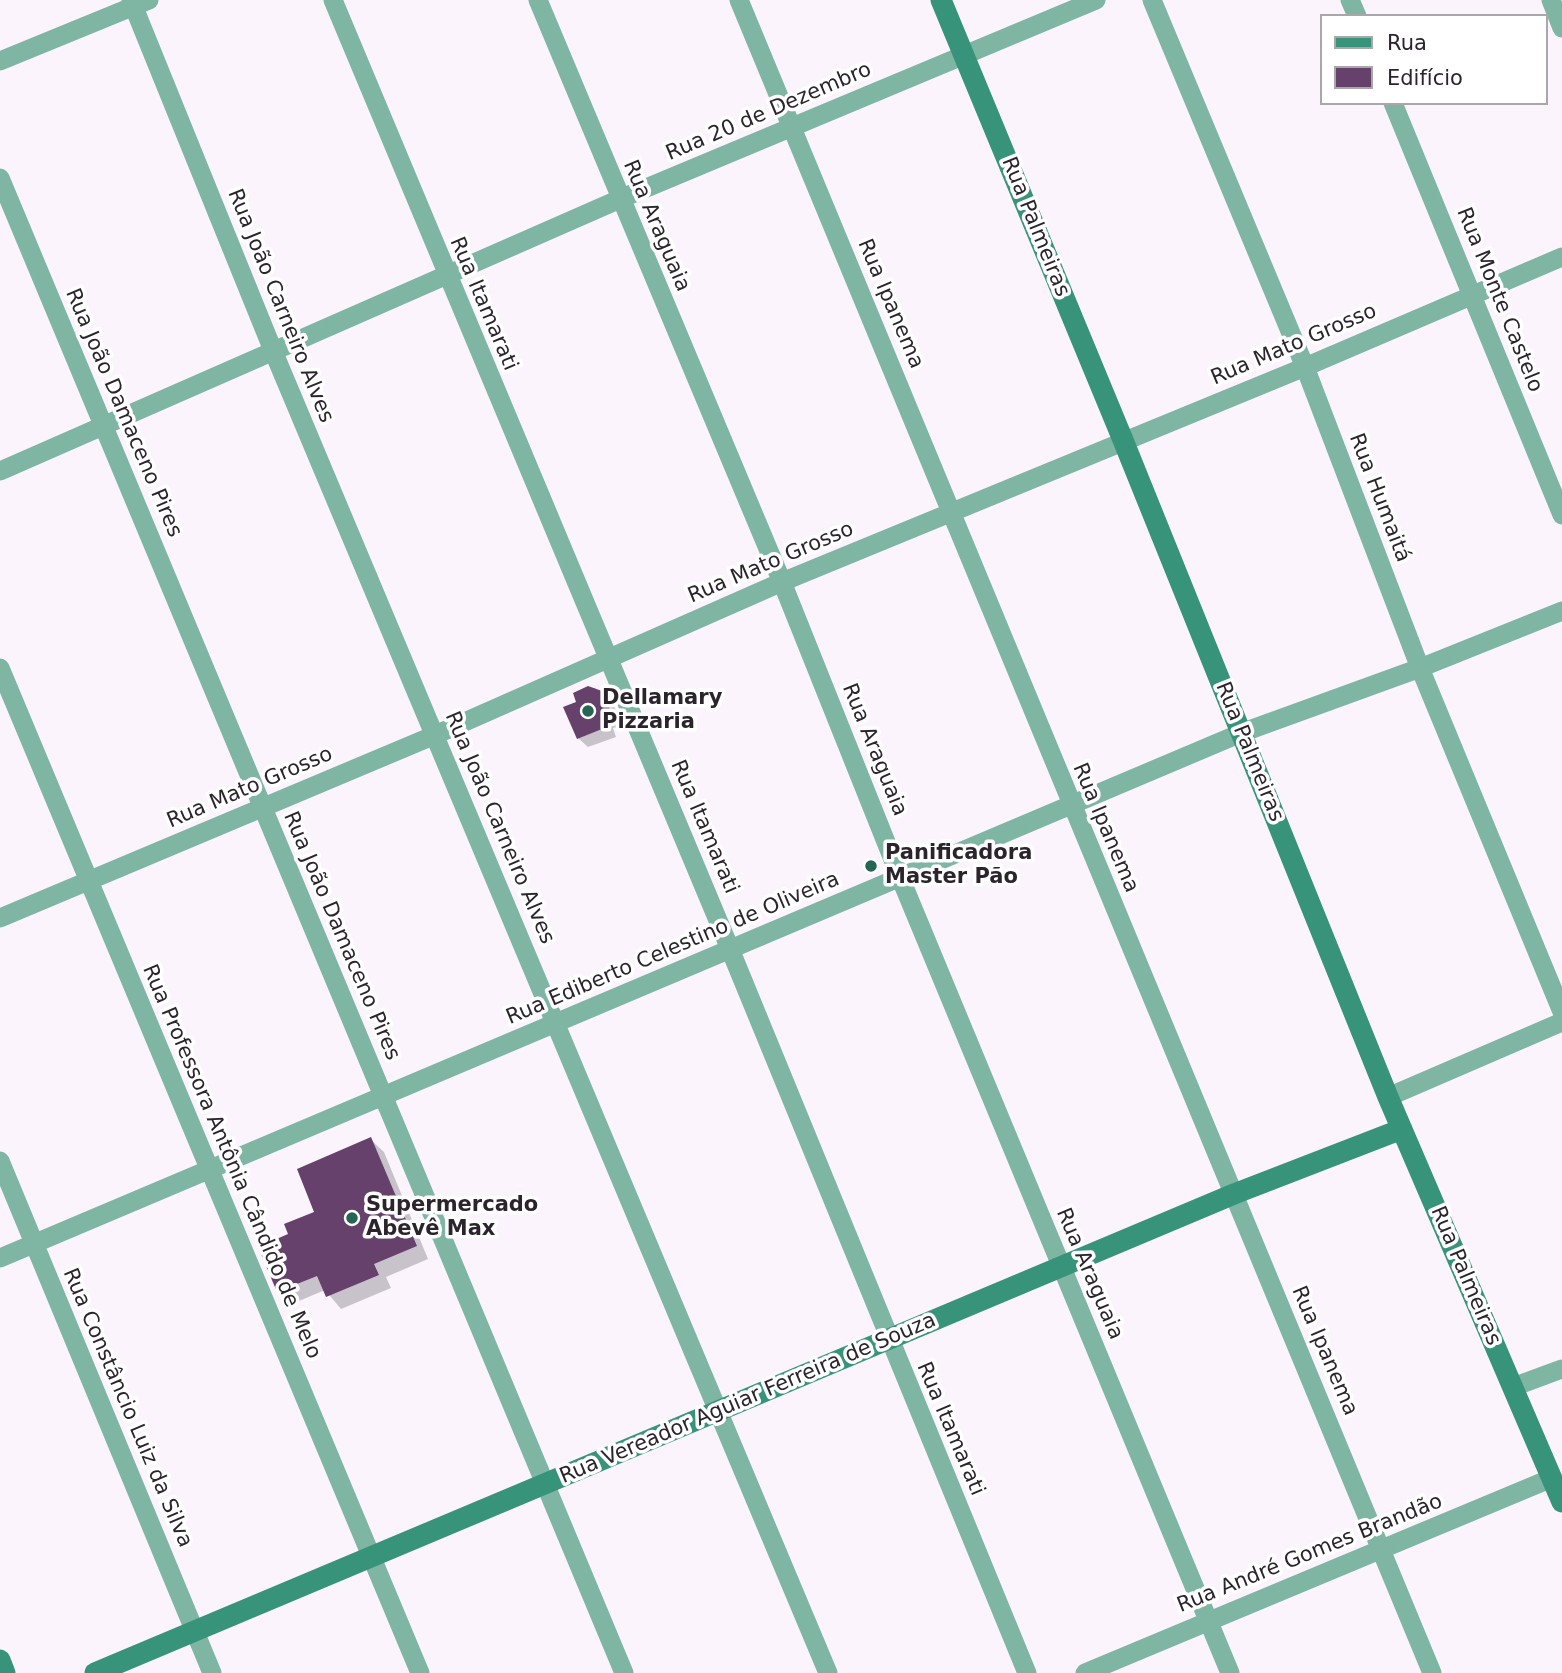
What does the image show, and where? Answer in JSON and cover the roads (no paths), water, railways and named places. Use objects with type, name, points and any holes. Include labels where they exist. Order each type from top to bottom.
[{"type":"street","name":"Rua Itamarati","points":[[333,0],[730,949],[888,1340],[1027,1673]]},
{"type":"street","name":"Rua Araguaia","points":[[538,0],[782,582],[900,877],[1230,1673]]},
{"type":"street","name":"Rua Ipanema","points":[[740,0],[1432,1673]]},
{"type":"street","name":"Rua Palmeiras","points":[[941,0],[1123,440],[1388,1097],[1562,1502]]},
{"type":"street","name":"Rua 20 de Dezembro","points":[[0,471],[620,199],[1096,0]]},
{"type":"street","name":"Rua Humaitá","points":[[1152,0],[1305,367],[1420,668],[1562,1012]]},
{"type":"street","points":[[1550,0],[1562,28]]},
{"type":"street","points":[[0,61],[138,2]]},
{"type":"street","name":"Rua João Carneiro Alves","points":[[138,2],[274,353],[828,1673]]},
{"type":"street","name":"Rua Monte Castelo","points":[[1394,105],[1562,515]]},
{"type":"street","name":"Rua João Damaceno Pires","points":[[0,178],[624,1673]]},
{"type":"street","name":"Rua Mato Grosso","points":[[0,918],[435,736],[782,582],[1305,367],[1562,257]]},
{"type":"street","name":"Rua Ediberto Celestino de Oliveira","points":[[0,1258],[1241,733],[1420,668],[1562,611]]},
{"type":"street","name":"Rua Professora Antônia Cândido de Melo","points":[[0,668],[420,1673]]},
{"type":"street","points":[[1388,1097],[1562,1022]]},
{"type":"street","name":"Rua Vereador Aguiar Ferreira de Souza","points":[[94,1673],[1234,1194],[1402,1129]]},
{"type":"street","name":"Rua Constâncio Luiz da Silva","points":[[0,1161],[212,1673]]},
{"type":"street","points":[[1513,1387],[1562,1369]]},
{"type":"street","name":"Rua André Gomes Brandão","points":[[1085,1673],[1552,1478]]},
{"type":"street","points":[[0,1660],[5,1673]]},
{"type":"place","name":"Dellamary Pizzaria","points":[[588,711]]},
{"type":"place","name":"Panificadora Master Pão","points":[[871,866]]},
{"type":"place","name":"Supermercado Abevê Max","points":[[352,1218]]}]
